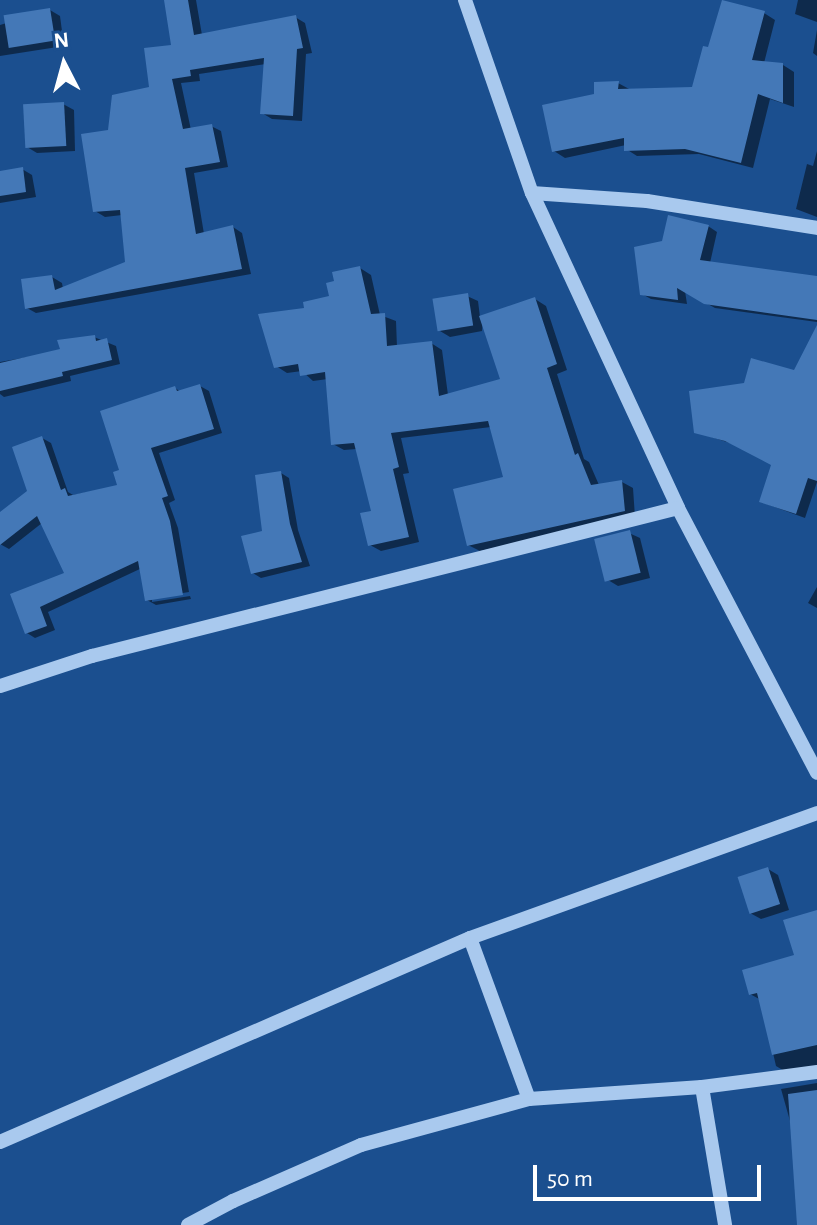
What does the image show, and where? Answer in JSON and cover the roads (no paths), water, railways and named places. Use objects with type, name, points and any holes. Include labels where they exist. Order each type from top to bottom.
[{"type":"street","points":[[465,0],[532,193],[678,508],[817,773]]},
{"type":"street","points":[[532,193],[647,201],[817,228]]},
{"type":"street","points":[[0,686],[92,656],[678,508]]},
{"type":"street","points":[[0,1142],[470,938],[817,813]]},
{"type":"street","points":[[470,938],[529,1099]]},
{"type":"street","points":[[188,1225],[233,1201],[361,1145],[529,1099],[702,1087],[817,1072]]},
{"type":"street","points":[[702,1087],[725,1225]]}]
